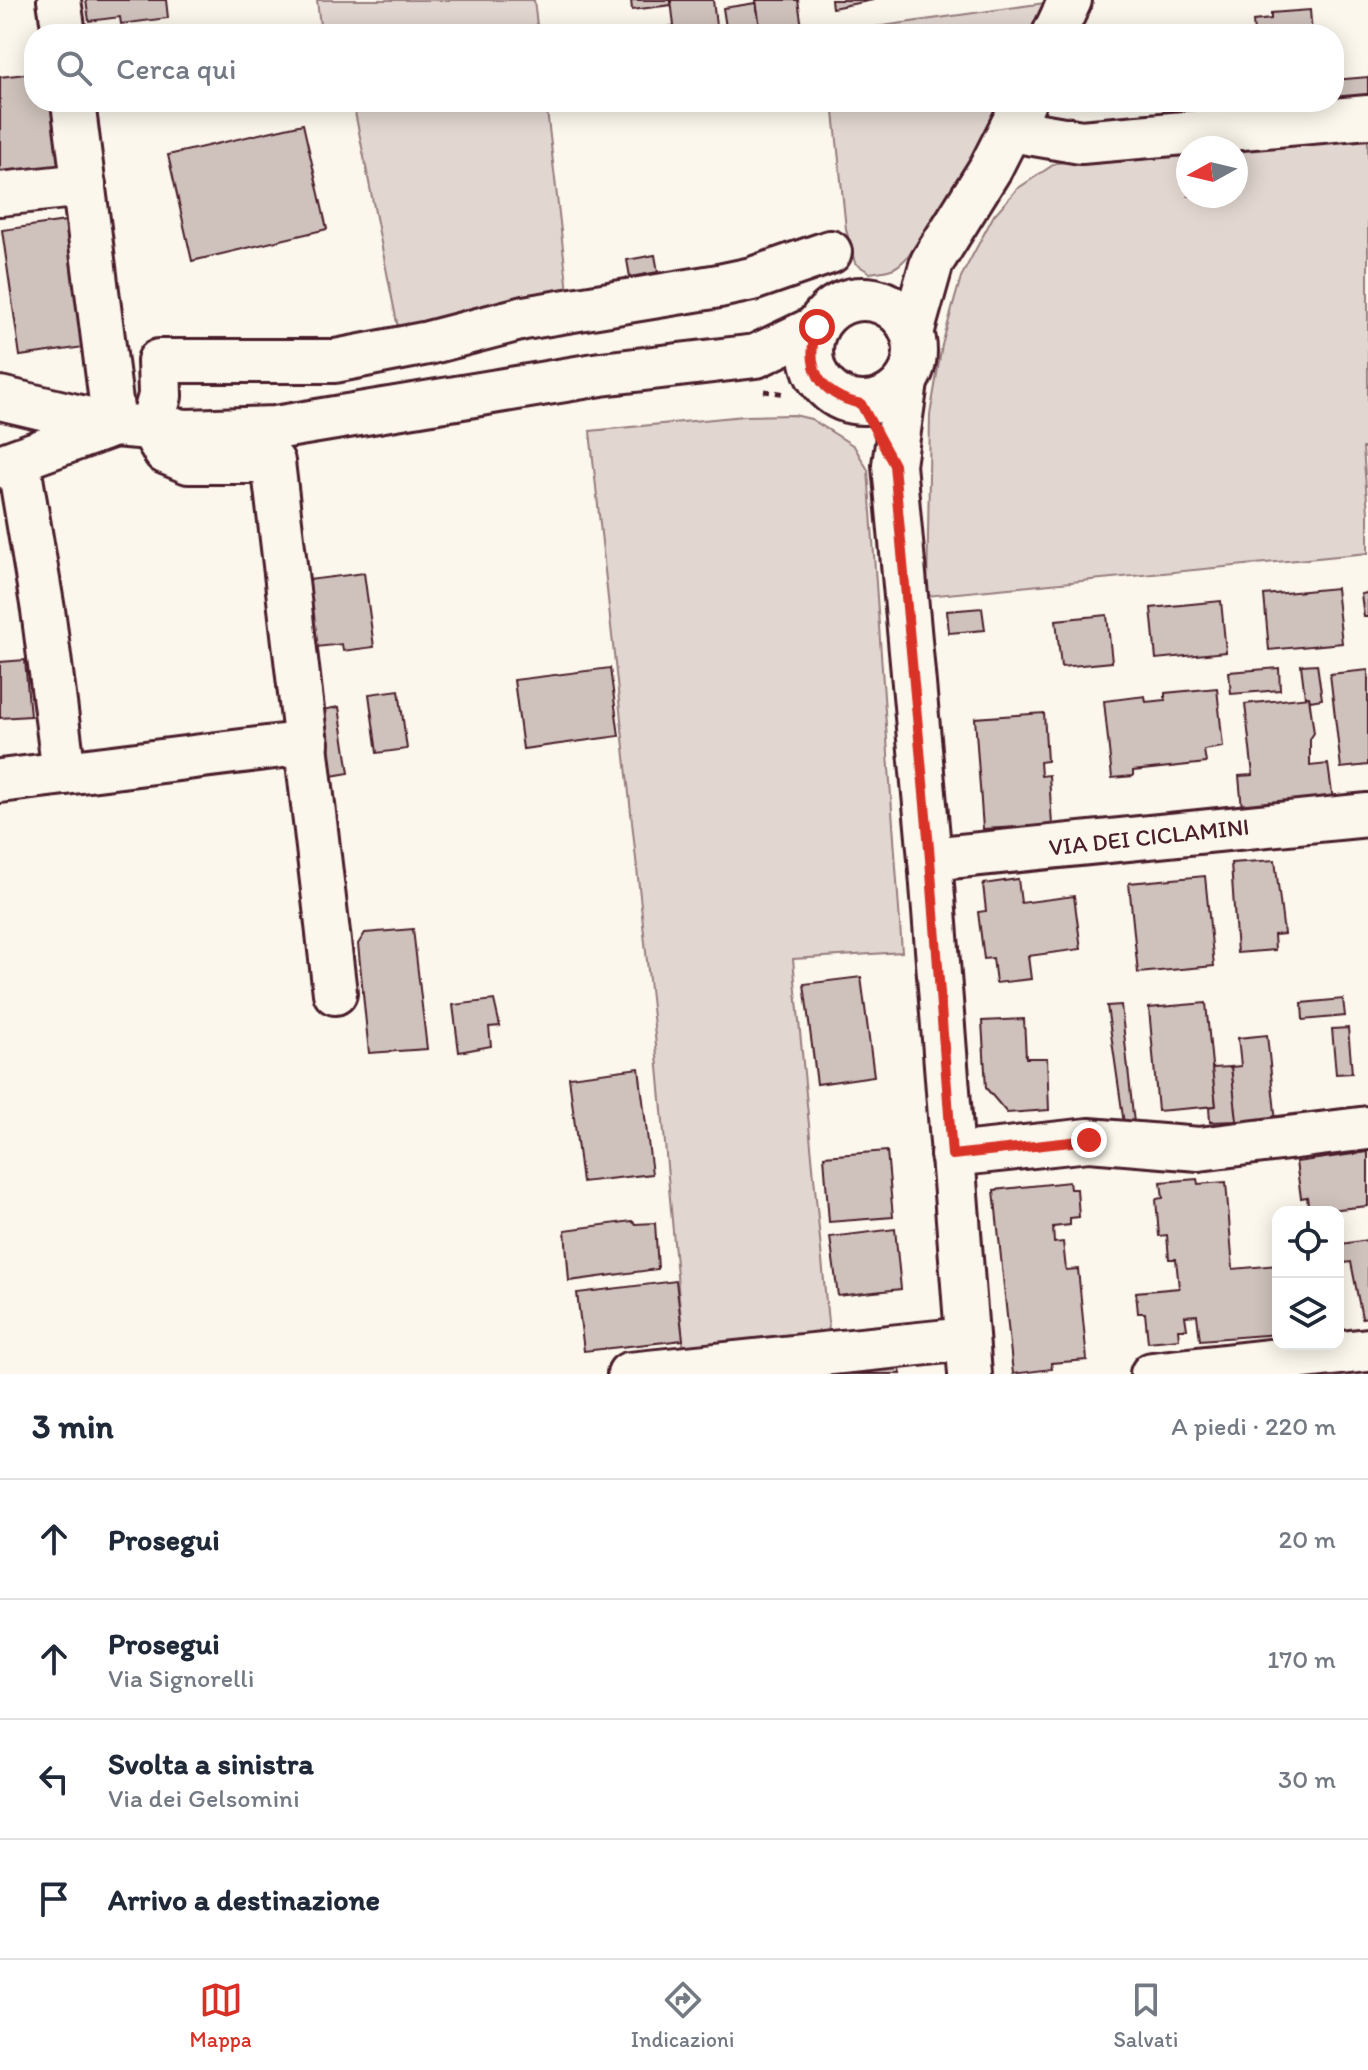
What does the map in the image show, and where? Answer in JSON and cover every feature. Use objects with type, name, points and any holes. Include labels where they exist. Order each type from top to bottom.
[{"type":"street","points":[[59,0],[63,24]]},
{"type":"street","points":[[1059,24],[1070,0]]},
{"type":"street","points":[[74,112],[84,185],[132,427],[165,452],[189,462],[273,462],[335,993]]},
{"type":"street","points":[[912,333],[932,262],[990,169],[1017,116],[1081,142],[1368,117]]},
{"type":"street","points":[[0,194],[84,185]]},
{"type":"street","points":[[64,773],[43,610],[9,463],[132,427],[160,396],[158,356],[335,361],[364,357],[524,318],[752,279],[830,252]]},
{"type":"street","points":[[875,300],[932,262]]},
{"type":"street","points":[[629,1374],[969,1356],[930,859],[894,465],[906,382],[915,358],[912,333],[904,318],[891,307],[875,300],[858,299],[842,303],[827,313],[817,327],[812,344],[812,361],[818,378],[829,391],[844,400],[861,404],[878,402],[894,394],[906,382]]},
{"type":"street","points":[[0,398],[132,427],[229,432],[275,428],[601,374],[756,356],[817,327]]},
{"type":"street","points":[[756,356],[818,378]]},
{"type":"street","points":[[861,404],[894,465]]},
{"type":"street","points":[[0,781],[307,743]]},
{"type":"street","name":"VIA DEI CICLAMINI","points":[[930,859],[1368,815]]},
{"type":"street","points":[[952,1155],[1089,1140],[1199,1149],[1368,1128]]},
{"type":"street","points":[[1152,1374],[1368,1350]]},
{"type":"shaded area","points":[[317,0],[534,0],[537,24],[320,24]]},
{"type":"shaded area","points":[[1045,3],[1035,24],[897,24]]},
{"type":"shaded area","points":[[355,112],[547,112],[569,300],[400,338]]},
{"type":"shaded area","points":[[834,112],[994,112],[936,218],[921,241],[894,268],[870,273],[855,263],[846,229]]},
{"type":"shaded area","points":[[1368,133],[1368,448],[1363,448],[1368,553],[927,596],[930,415],[942,345],[961,277],[994,215],[1017,189],[1056,163],[1176,151],[1176,208],[1248,208],[1248,147]]},
{"type":"shaded area","points":[[794,415],[811,419],[854,446],[868,470],[902,952],[793,959],[829,1333],[684,1352],[656,1045],[590,431],[744,416]]},
{"type":"building","points":[[86,0],[166,0],[168,18],[121,24],[120,17],[89,21]]},
{"type":"building","points":[[631,0],[671,0],[671,5],[632,10]]},
{"type":"building","points":[[671,0],[713,0],[716,24],[674,24]]},
{"type":"building","points":[[756,0],[798,0],[802,24],[760,24]]},
{"type":"building","points":[[831,0],[873,0],[832,8]]},
{"type":"building","points":[[756,3],[759,24],[725,24],[723,8]]},
{"type":"building","points":[[1310,10],[1311,24],[1253,24],[1253,21],[1271,19],[1271,13]]},
{"type":"building","points":[[24,74],[24,112],[61,112],[68,169],[0,179],[0,77]]},
{"type":"building","points":[[1368,77],[1368,98],[1344,100],[1344,79]]},
{"type":"building","points":[[303,124],[327,229],[192,261],[168,155]]},
{"type":"building","points":[[73,220],[91,346],[20,356],[2,230]]},
{"type":"building","points":[[655,255],[658,272],[630,277],[627,260]]},
{"type":"building","points":[[364,573],[374,647],[343,651],[342,644],[317,647],[308,580]]},
{"type":"building","points":[[1336,588],[1342,643],[1269,650],[1264,595]]},
{"type":"building","points":[[1368,593],[1368,617],[1364,617],[1361,594]]},
{"type":"building","points":[[1221,601],[1226,652],[1156,659],[1151,608]]},
{"type":"building","points":[[982,608],[985,630],[949,633],[947,611]]},
{"type":"building","points":[[1107,615],[1112,662],[1061,667],[1056,620]]},
{"type":"building","points":[[25,660],[30,716],[0,718],[0,662]]},
{"type":"building","points":[[1317,664],[1322,699],[1310,701],[1309,697],[1305,697],[1301,665]]},
{"type":"building","points":[[610,668],[619,736],[523,749],[514,680]]},
{"type":"building","points":[[1279,668],[1280,690],[1231,694],[1229,672]]},
{"type":"building","points":[[1368,670],[1368,765],[1341,768],[1330,674]]},
{"type":"building","points":[[1217,688],[1223,747],[1204,750],[1206,763],[1133,771],[1133,776],[1112,778],[1104,701],[1145,696],[1146,702],[1165,700],[1165,693]]},
{"type":"building","points":[[399,690],[407,749],[377,753],[369,694]]},
{"type":"building","points":[[1309,697],[1314,733],[1310,739],[1310,766],[1328,764],[1333,800],[1242,809],[1239,776],[1253,775],[1245,704]]},
{"type":"building","points":[[339,707],[349,773],[325,777],[316,711]]},
{"type":"building","points":[[1044,713],[1047,761],[1040,762],[1041,776],[1049,775],[1052,825],[983,829],[975,718]]},
{"type":"building","points":[[1275,860],[1284,934],[1274,935],[1275,950],[1237,953],[1231,863]]},
{"type":"building","points":[[1205,876],[1214,966],[1138,973],[1129,883]]},
{"type":"building","points":[[1018,879],[1021,903],[1074,896],[1081,949],[1028,956],[1031,979],[996,983],[993,958],[984,959],[978,912],[986,911],[983,884]]},
{"type":"building","points":[[413,929],[427,1049],[369,1053],[358,944],[365,933]]},
{"type":"building","points":[[861,977],[874,1076],[817,1084],[804,984]]},
{"type":"building","points":[[1343,999],[1345,1016],[1303,1020],[1302,1003]]},
{"type":"building","points":[[494,1000],[500,1026],[489,1027],[491,1046],[459,1052],[453,1005]]},
{"type":"building","points":[[1206,1003],[1216,1106],[1158,1111],[1149,1008]]},
{"type":"building","points":[[1121,1005],[1134,1123],[1124,1124],[1107,1006]]},
{"type":"building","points":[[1024,1019],[1026,1058],[1047,1058],[1049,1110],[1007,1113],[986,1088],[982,1021]]},
{"type":"building","points":[[1348,1028],[1352,1073],[1336,1074],[1332,1029]]},
{"type":"building","points":[[1267,1035],[1276,1122],[1237,1126],[1231,1067],[1241,1066],[1238,1038]]},
{"type":"building","points":[[1231,1067],[1237,1121],[1210,1122],[1209,1107],[1216,1106],[1212,1068]]},
{"type":"building","points":[[639,1068],[652,1174],[582,1182],[569,1077]]},
{"type":"building","points":[[887,1151],[893,1217],[829,1222],[824,1156]]},
{"type":"building","points":[[1368,1152],[1368,1206],[1344,1208],[1344,1206],[1308,1206],[1307,1197],[1301,1198],[1296,1162]]},
{"type":"building","points":[[1197,1179],[1198,1184],[1226,1182],[1233,1269],[1272,1266],[1272,1334],[1200,1340],[1197,1315],[1185,1316],[1187,1329],[1178,1329],[1179,1339],[1148,1342],[1145,1313],[1138,1313],[1136,1292],[1179,1288],[1176,1259],[1169,1259],[1167,1235],[1159,1236],[1156,1199],[1163,1198],[1161,1182]]},
{"type":"building","points":[[1069,1182],[1070,1189],[1077,1189],[1079,1217],[1070,1218],[1070,1225],[1053,1227],[1054,1243],[1063,1242],[1066,1270],[1078,1269],[1087,1360],[1051,1363],[1052,1369],[1013,1374],[994,1190]]},
{"type":"building","points":[[632,1221],[635,1224],[655,1223],[658,1269],[569,1281],[565,1230]]},
{"type":"building","points":[[895,1229],[901,1289],[838,1296],[830,1237]]},
{"type":"building","points":[[1368,1240],[1368,1317],[1362,1318],[1351,1262],[1344,1263],[1344,1244]]},
{"type":"building","points":[[676,1281],[683,1340],[584,1351],[577,1293]]},
{"type":"building","points":[[897,1357],[901,1374],[849,1374],[847,1364]]},
{"type":"route","points":[[817,327],[812,344],[812,361],[818,378],[829,391],[844,400],[861,404],[894,465],[930,859],[952,1155],[1089,1140]]}]
